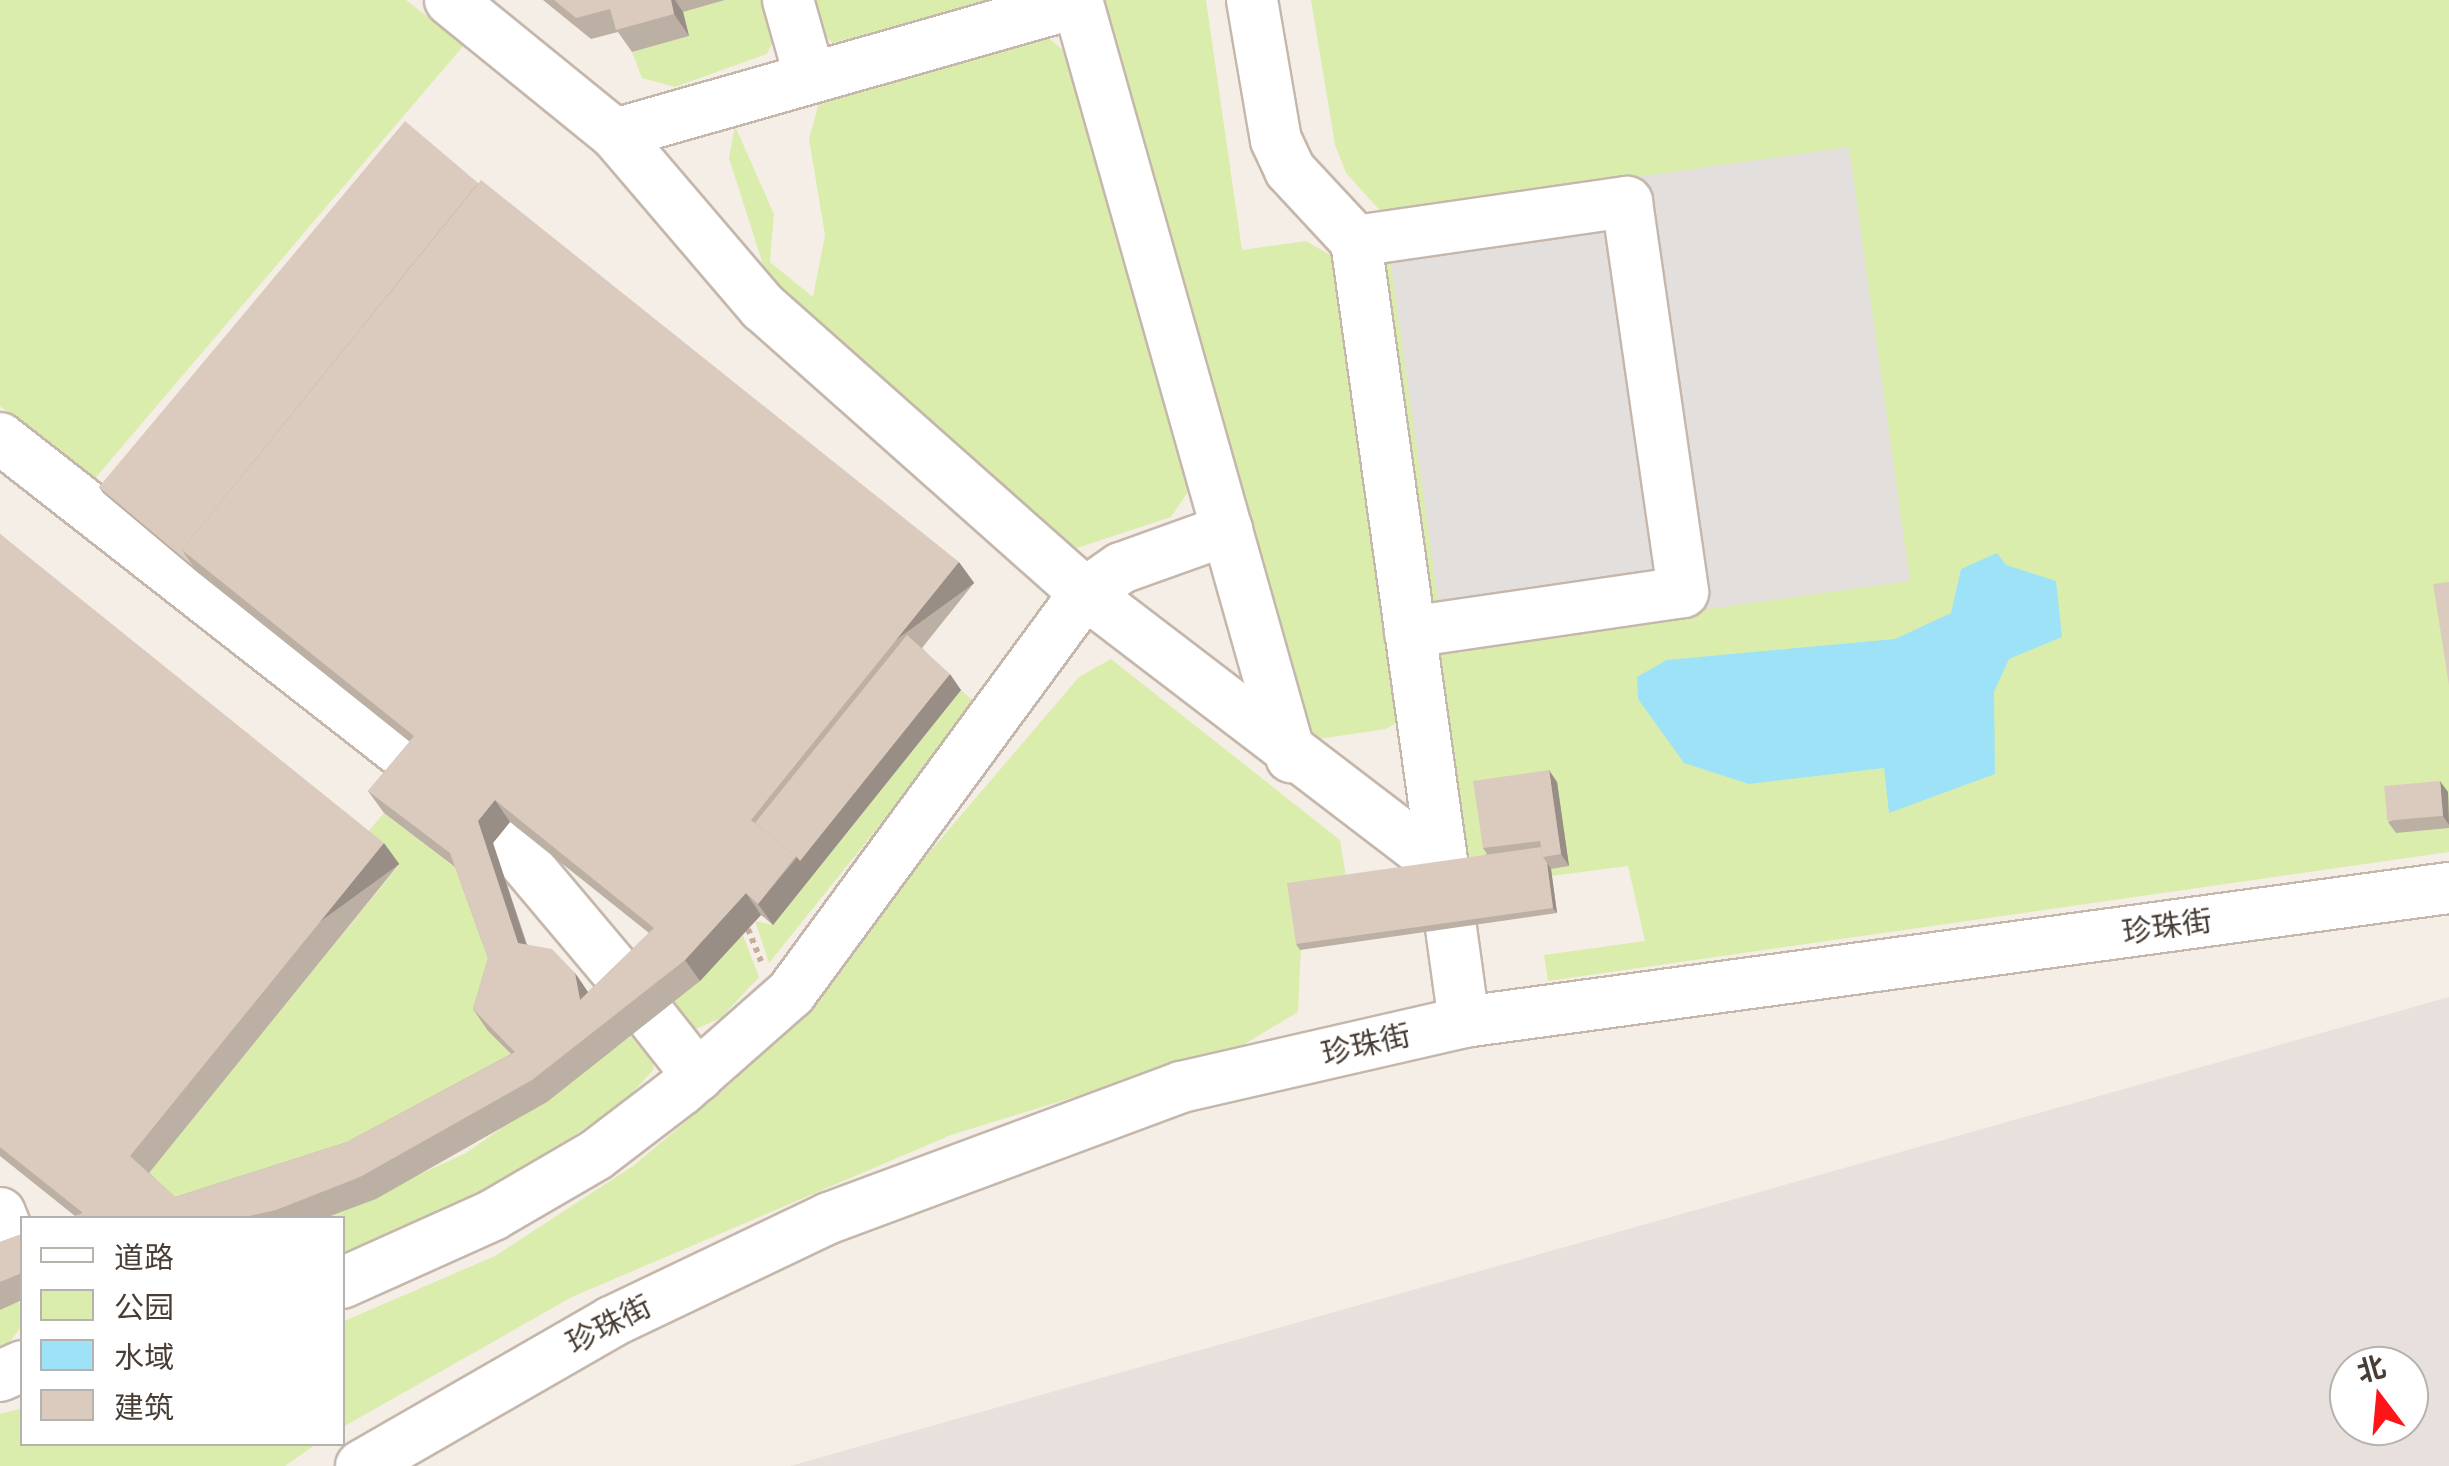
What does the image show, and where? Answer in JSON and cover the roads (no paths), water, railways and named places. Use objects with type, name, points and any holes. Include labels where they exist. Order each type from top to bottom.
[{"type":"street","points":[[450,0],[615,134],[763,307],[1086,592],[1291,757],[1444,867],[1356,241],[1290,170],[1276,140],[1252,0]]},
{"type":"street","points":[[788,0],[810,78]]},
{"type":"street","points":[[615,134],[1077,1],[1291,757]]},
{"type":"street","points":[[1356,241],[1627,202],[1683,592],[1410,632]]},
{"type":"street","points":[[0,438],[422,768]]},
{"type":"street","points":[[345,1282],[398,1263],[596,1155],[698,1076],[790,993],[1086,592],[1121,568],[1227,530]]},
{"type":"street","points":[[500,833],[698,1076]]},
{"type":"street","name":"珍珠街","points":[[362,1466],[611,1322],[988,1152],[1181,1087],[1464,1022],[2449,888]]},
{"type":"street","points":[[1452,928],[1464,1022]]},
{"type":"street","points":[[0,1213],[19,1260]]},
{"type":"water","points":[[1997,553],[2006,565],[2056,581],[2062,637],[2009,659],[1994,692],[1995,774],[1889,813],[1884,768],[1749,784],[1684,763],[1638,699],[1637,677],[1667,660],[1895,639],[1951,613],[1961,569]]}]
